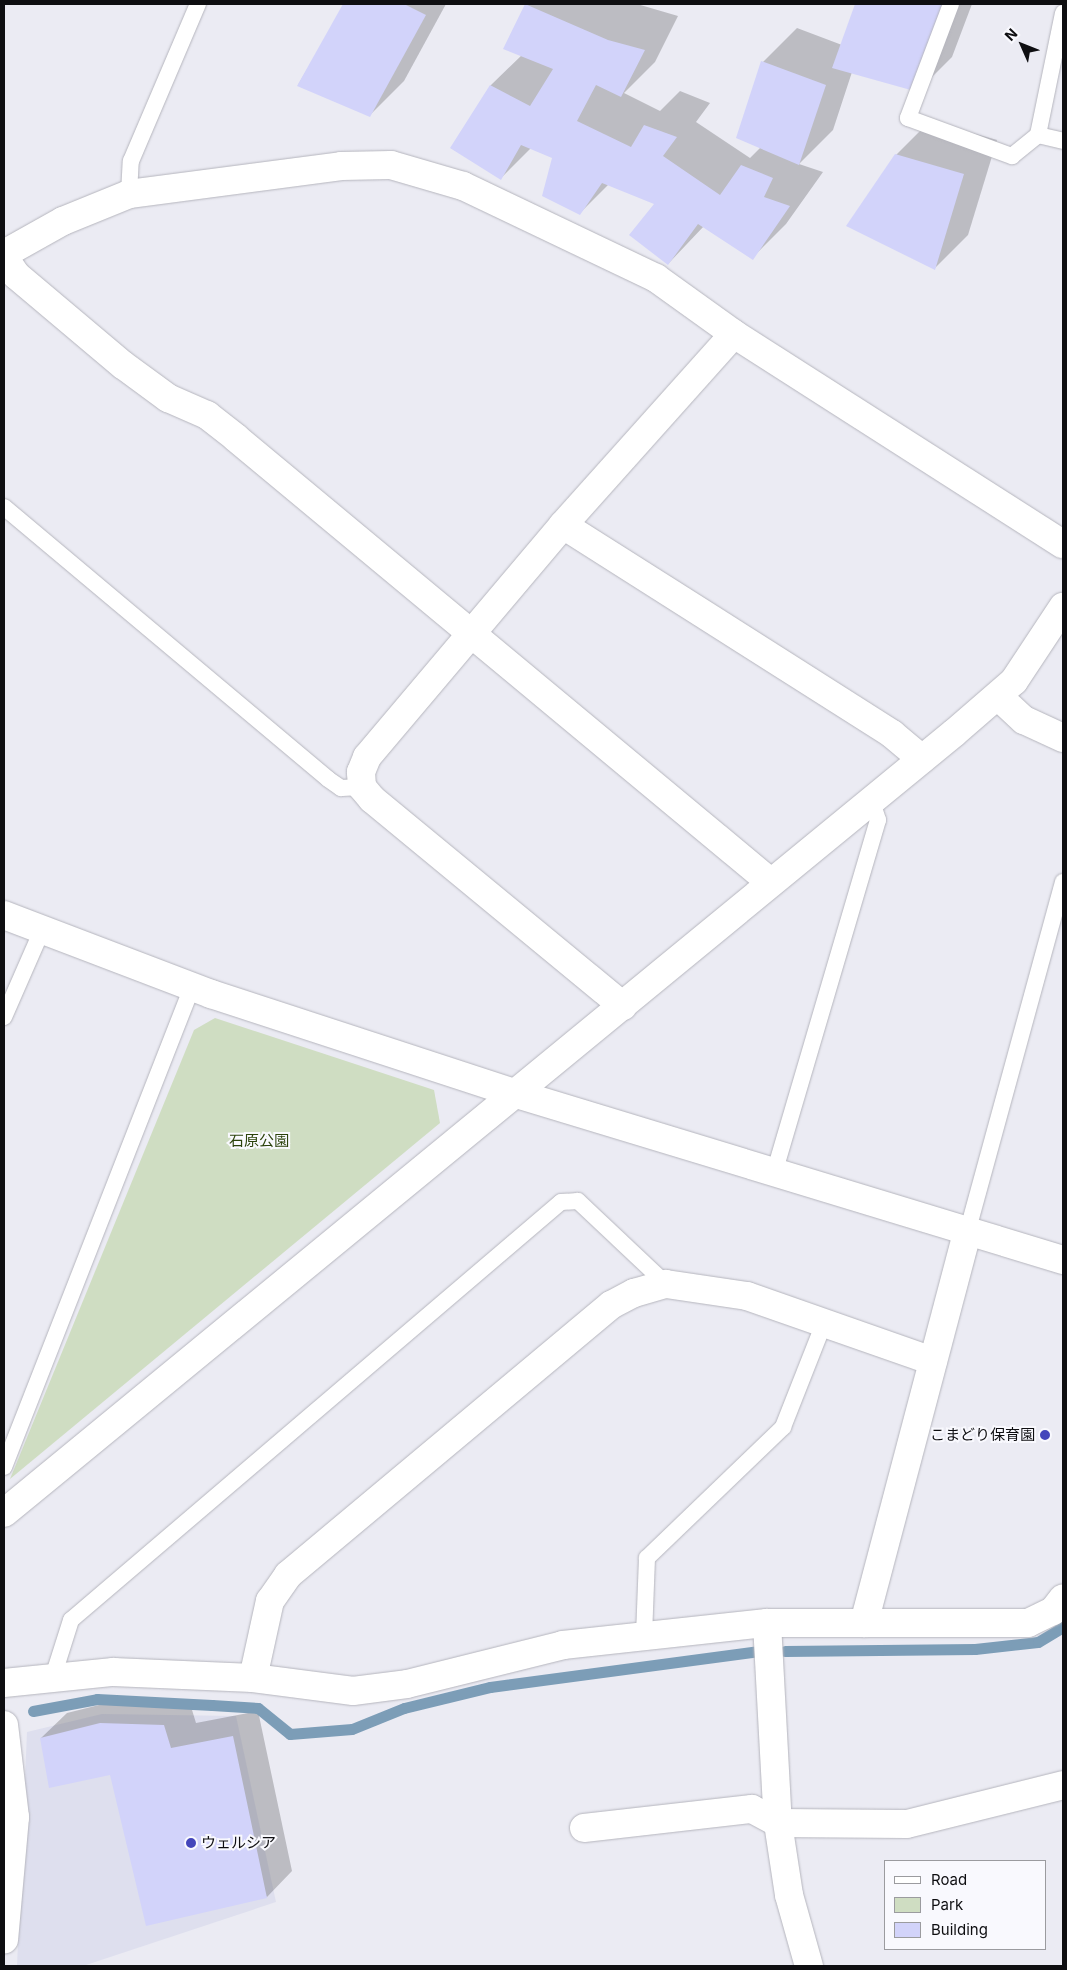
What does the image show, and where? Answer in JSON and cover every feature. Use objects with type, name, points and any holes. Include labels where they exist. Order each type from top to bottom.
[{"type":"street","points":[[769,881],[207,415],[168,398],[124,365],[16,275],[4,255],[63,221],[129,194],[341,166],[391,165],[463,186],[656,278],[734,334],[1063,544]]},
{"type":"street","points":[[622,1006],[362,786],[367,757],[473,635],[563,525],[734,334]]},
{"type":"street","points":[[563,525],[892,734],[922,759]]},
{"type":"street","points":[[4,1513],[517,1094],[769,881],[872,802],[999,697],[1026,666],[1063,607]]},
{"type":"street","points":[[999,697],[1024,720],[1063,738]]},
{"type":"street","points":[[4,915],[192,987],[517,1094],[775,1170],[967,1233],[1063,1260]]},
{"type":"street","points":[[864,1623],[967,1233]]},
{"type":"street","points":[[254,1678],[270,1601],[288,1576],[611,1306],[666,1284],[747,1296],[933,1361]]},
{"type":"street","points":[[4,1683],[52,1680],[113,1672],[254,1678],[353,1691],[407,1684],[563,1645],[644,1636],[767,1624],[1028,1623],[1053,1611],[1063,1598]]},
{"type":"street","points":[[767,1624],[778,1823],[789,1895],[809,1966]]},
{"type":"street","points":[[4,1725],[15,1817],[4,1940]]},
{"type":"street","points":[[584,1828],[752,1809],[778,1823],[907,1824],[1063,1785]]},
{"type":"lane","points":[[129,194],[131,161],[198,4]]},
{"type":"lane","points":[[951,4],[908,118],[1012,156],[1038,135],[1063,12]]},
{"type":"lane","points":[[1038,135],[1063,141]]},
{"type":"lane","points":[[4,507],[328,779],[341,788],[362,786]]},
{"type":"lane","points":[[775,1170],[878,820],[872,802]]},
{"type":"lane","points":[[967,1233],[1063,882]]},
{"type":"lane","points":[[4,1017],[42,930]]},
{"type":"lane","points":[[4,1467],[192,987]]},
{"type":"lane","points":[[52,1680],[71,1620],[562,1202],[578,1201],[666,1284]]},
{"type":"lane","points":[[644,1636],[647,1558],[783,1427],[824,1323]]},
{"type":"shaded area","points":[[102,1714],[236,1716],[276,1902],[83,1966],[17,1966],[27,1732]]},
{"type":"green space","name":"石原公園","points":[[215,1018],[434,1090],[440,1123],[10,1479],[194,1030]]},
{"type":"building","points":[[343,4],[404,4],[426,15],[370,117],[297,86]]},
{"type":"building","points":[[525,4],[608,40],[645,50],[621,97],[596,85],[577,121],[631,147],[644,125],[677,137],[663,156],[720,195],[741,165],[773,178],[764,197],[790,206],[753,260],[698,224],[668,265],[629,235],[654,204],[602,183],[580,215],[542,196],[552,158],[521,145],[501,180],[450,148],[490,85],[530,106],[553,69],[503,49]]},
{"type":"building","points":[[855,4],[951,4],[918,92],[832,68]]},
{"type":"building","points":[[761,61],[826,85],[799,165],[736,138]]},
{"type":"building","points":[[895,154],[964,174],[935,270],[846,226]]},
{"type":"building","name":"ウェルシア","points":[[100,1723],[164,1725],[171,1748],[233,1736],[267,1898],[146,1926],[110,1775],[49,1788],[40,1738]]},
{"type":"waterway","points":[[785,1651],[975,1649],[1038,1642],[1063,1627]]},
{"type":"waterway","points":[[33,1711],[97,1699],[212,1705],[258,1708],[290,1734],[352,1729],[404,1708],[490,1687],[754,1652]]},
{"type":"place","name":"こまどり保育園","points":[[1045,1435]]},
{"type":"place","name":"ウェルシア","points":[[191,1843]]}]
